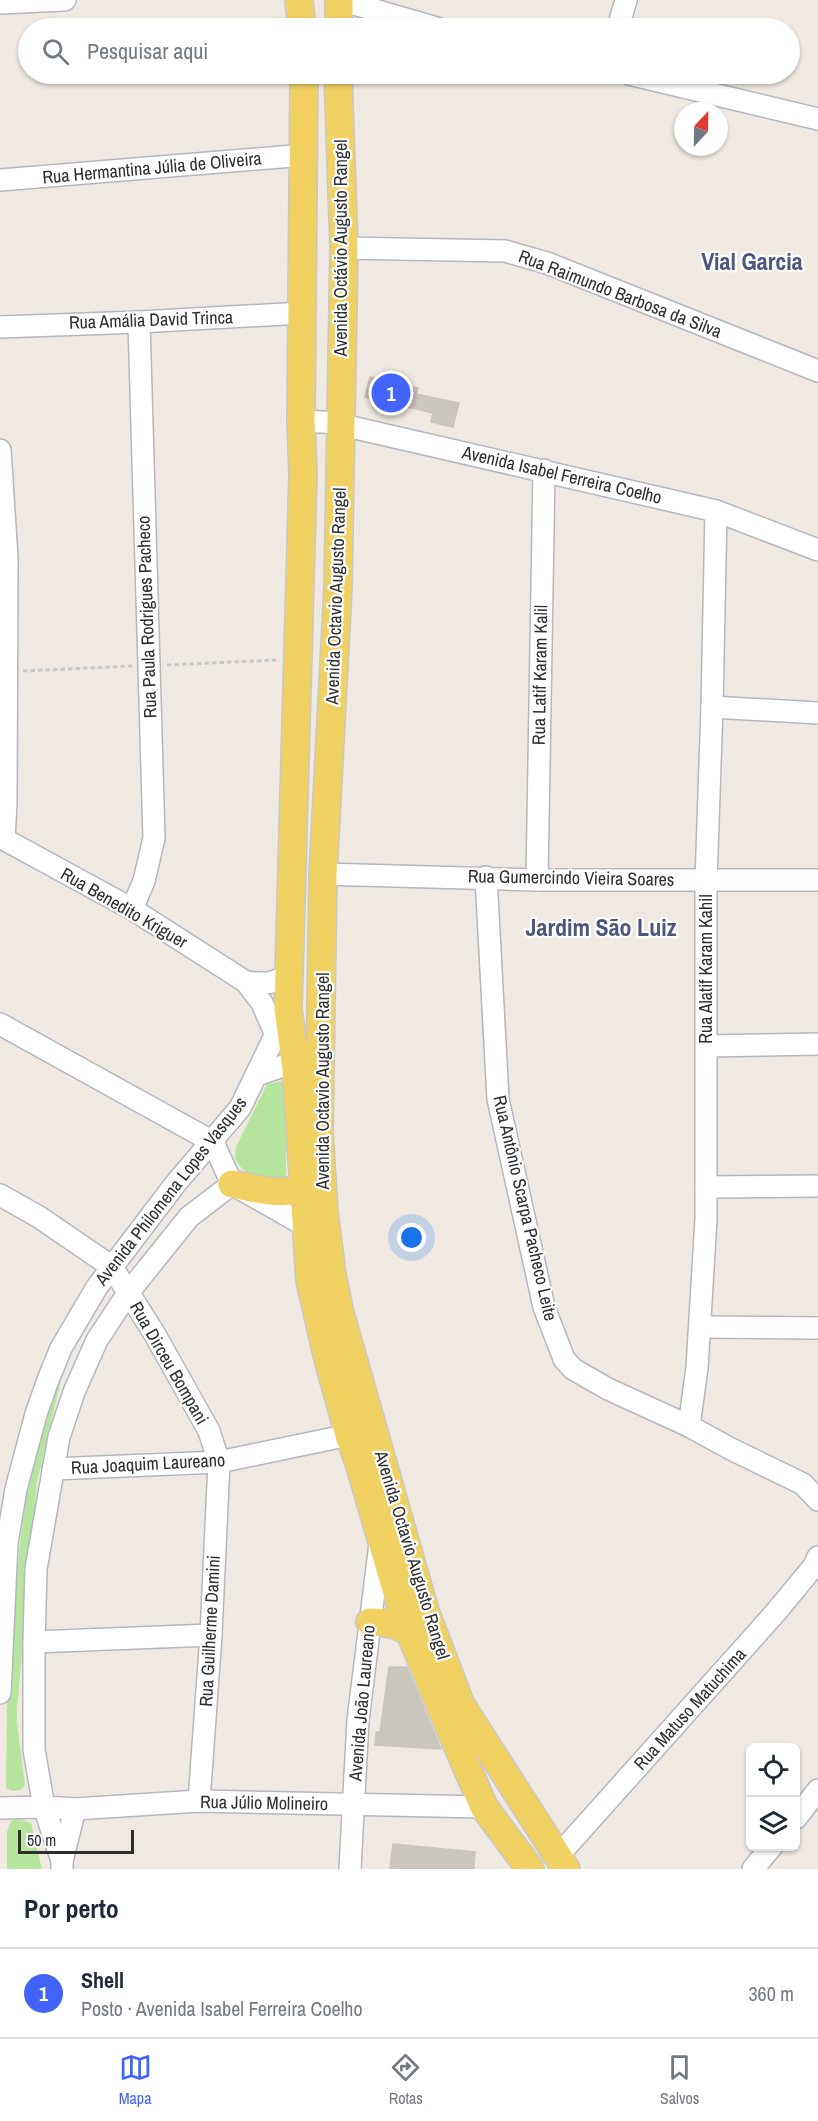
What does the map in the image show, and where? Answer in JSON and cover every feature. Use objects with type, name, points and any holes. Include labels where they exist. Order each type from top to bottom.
[{"type":"main road","points":[[299,0],[301,18]]},
{"type":"main road","points":[[339,0],[339,18]]},
{"type":"main road","name":"Avenida Octávio Augusto Rangel","points":[[301,421],[304,84]]},
{"type":"main road","name":"Avenida Octávio Augusto Rangel","points":[[338,84],[344,248],[341,423]]},
{"type":"main road","name":"Avenida Octavio Augusto Rangel","points":[[301,421],[303,473],[290,972],[281,1021],[296,1068],[310,1281],[349,1435],[409,1631],[484,1807],[530,1869]]},
{"type":"main road","name":"Avenida Octavio Augusto Rangel","points":[[341,423],[338,588],[323,874],[319,1133],[324,1211],[332,1275],[340,1313],[425,1611],[461,1705],[558,1865]]},
{"type":"main road","points":[[232,1184],[280,1192],[303,1187],[312,1176],[319,1133],[310,1086],[304,1075],[296,1068]]},
{"type":"main road","points":[[370,1622],[388,1622],[409,1631],[426,1644],[461,1705]]},
{"type":"main road","points":[[484,1807],[504,1806],[558,1865]]},
{"type":"street","points":[[0,3],[65,0]]},
{"type":"street","points":[[339,0],[401,18]]},
{"type":"street","points":[[621,18],[626,0]]},
{"type":"street","points":[[671,84],[818,119]]},
{"type":"street","name":"Rua Hermantina Júlia de Oliveira","points":[[0,180],[304,155]]},
{"type":"street","name":"Rua Raimundo Barbosa da Silva","points":[[344,248],[505,251],[547,262],[818,371]]},
{"type":"street","name":"Rua Amália David Trinca","points":[[0,327],[302,313]]},
{"type":"street","name":"Rua Paula Rodrigues Pacheco","points":[[132,909],[144,881],[154,838],[139,322]]},
{"type":"street","name":"Avenida Isabel Ferreira Coelho","points":[[301,421],[341,423],[716,511],[818,550]]},
{"type":"street","points":[[0,450],[7,558],[6,803],[2,838]]},
{"type":"street","name":"Rua Latif Karam Kalil","points":[[537,880],[544,470]]},
{"type":"street","name":"Rua Alatif Karam Kahil","points":[[689,1426],[700,1326],[706,1187],[706,880],[716,511]]},
{"type":"street","points":[[712,707],[818,712]]},
{"type":"street","name":"Rua Benedito Kriguer","points":[[2,838],[132,909],[246,982],[262,1003],[281,1021]]},
{"type":"street","name":"Rua Gumercindo Vieira Soares","points":[[323,874],[537,880],[818,880]]},
{"type":"street","name":"Rua Antônio Scarpa Pacheco Leite","points":[[486,877],[498,1099],[544,1307],[564,1359],[573,1369],[608,1389],[689,1426]]},
{"type":"street","points":[[246,982],[266,984],[278,981],[290,972]]},
{"type":"street","points":[[256,1075],[281,1021]]},
{"type":"street","points":[[0,1023],[213,1142],[232,1184],[306,1226]]},
{"type":"street","points":[[707,1046],[818,1044]]},
{"type":"street","name":"Avenida Philomena Lopes Vasques","points":[[0,1693],[8,1490],[61,1348],[97,1287],[176,1183],[240,1108],[256,1075],[289,1064],[296,1068]]},
{"type":"street","name":"Avenida Philomena Lopes Vasques","points":[[62,1865],[44,1807],[34,1750],[36,1569],[59,1437],[74,1392],[97,1340],[128,1293],[189,1217],[232,1184]]},
{"type":"street","points":[[706,1187],[818,1186]]},
{"type":"street","points":[[0,1195],[39,1217],[112,1267]]},
{"type":"street","name":"Rua Dirceu Bompani","points":[[112,1267],[154,1333],[209,1431],[219,1462]]},
{"type":"street","points":[[700,1326],[818,1328]]},
{"type":"street","points":[[689,1426],[803,1484],[818,1500]]},
{"type":"street","name":"Rua Joaquim Laureano","points":[[53,1469],[219,1462],[349,1435]]},
{"type":"street","name":"Rua Guilherme Damini","points":[[199,1801],[211,1635],[219,1462]]},
{"type":"street","name":"Avenida João Laureano","points":[[350,1869],[358,1720],[381,1537]]},
{"type":"street","name":"Rua Matuso Matuchima","points":[[558,1865],[816,1563]]},
{"type":"street","points":[[34,1642],[211,1635]]},
{"type":"street","points":[[800,1812],[818,1790]]},
{"type":"street","name":"Rua Júlio Molineiro","points":[[0,1808],[75,1809],[199,1801],[484,1807]]},
{"type":"street","points":[[62,1865],[75,1809]]},
{"type":"street","points":[[753,1869],[768,1851]]},
{"type":"green space","points":[[287,1080],[286,1178],[251,1175],[235,1159],[236,1147],[267,1084]]},
{"type":"green space","points":[[67,1355],[37,1482],[17,1710],[25,1785],[20,1790],[12,1791],[6,1788],[7,1704],[20,1543],[35,1445]]},
{"type":"green space","points":[[19,1819],[31,1823],[42,1869],[7,1869],[7,1832],[11,1821]]},
{"type":"building","points":[[370,377],[418,388],[416,394],[459,403],[453,427],[431,422],[433,413],[365,397]]},
{"type":"building","points":[[389,1667],[407,1667],[441,1749],[375,1745],[376,1732],[380,1732]]},
{"type":"building","points":[[393,1844],[475,1852],[474,1869],[390,1869]]},
{"type":"place","name":"Shell","points":[[391,393]]},
{"type":"district","name":"Vial Garcia","points":[[752,262]]},
{"type":"district","name":"Jardim São Luiz","points":[[601,928]]}]
